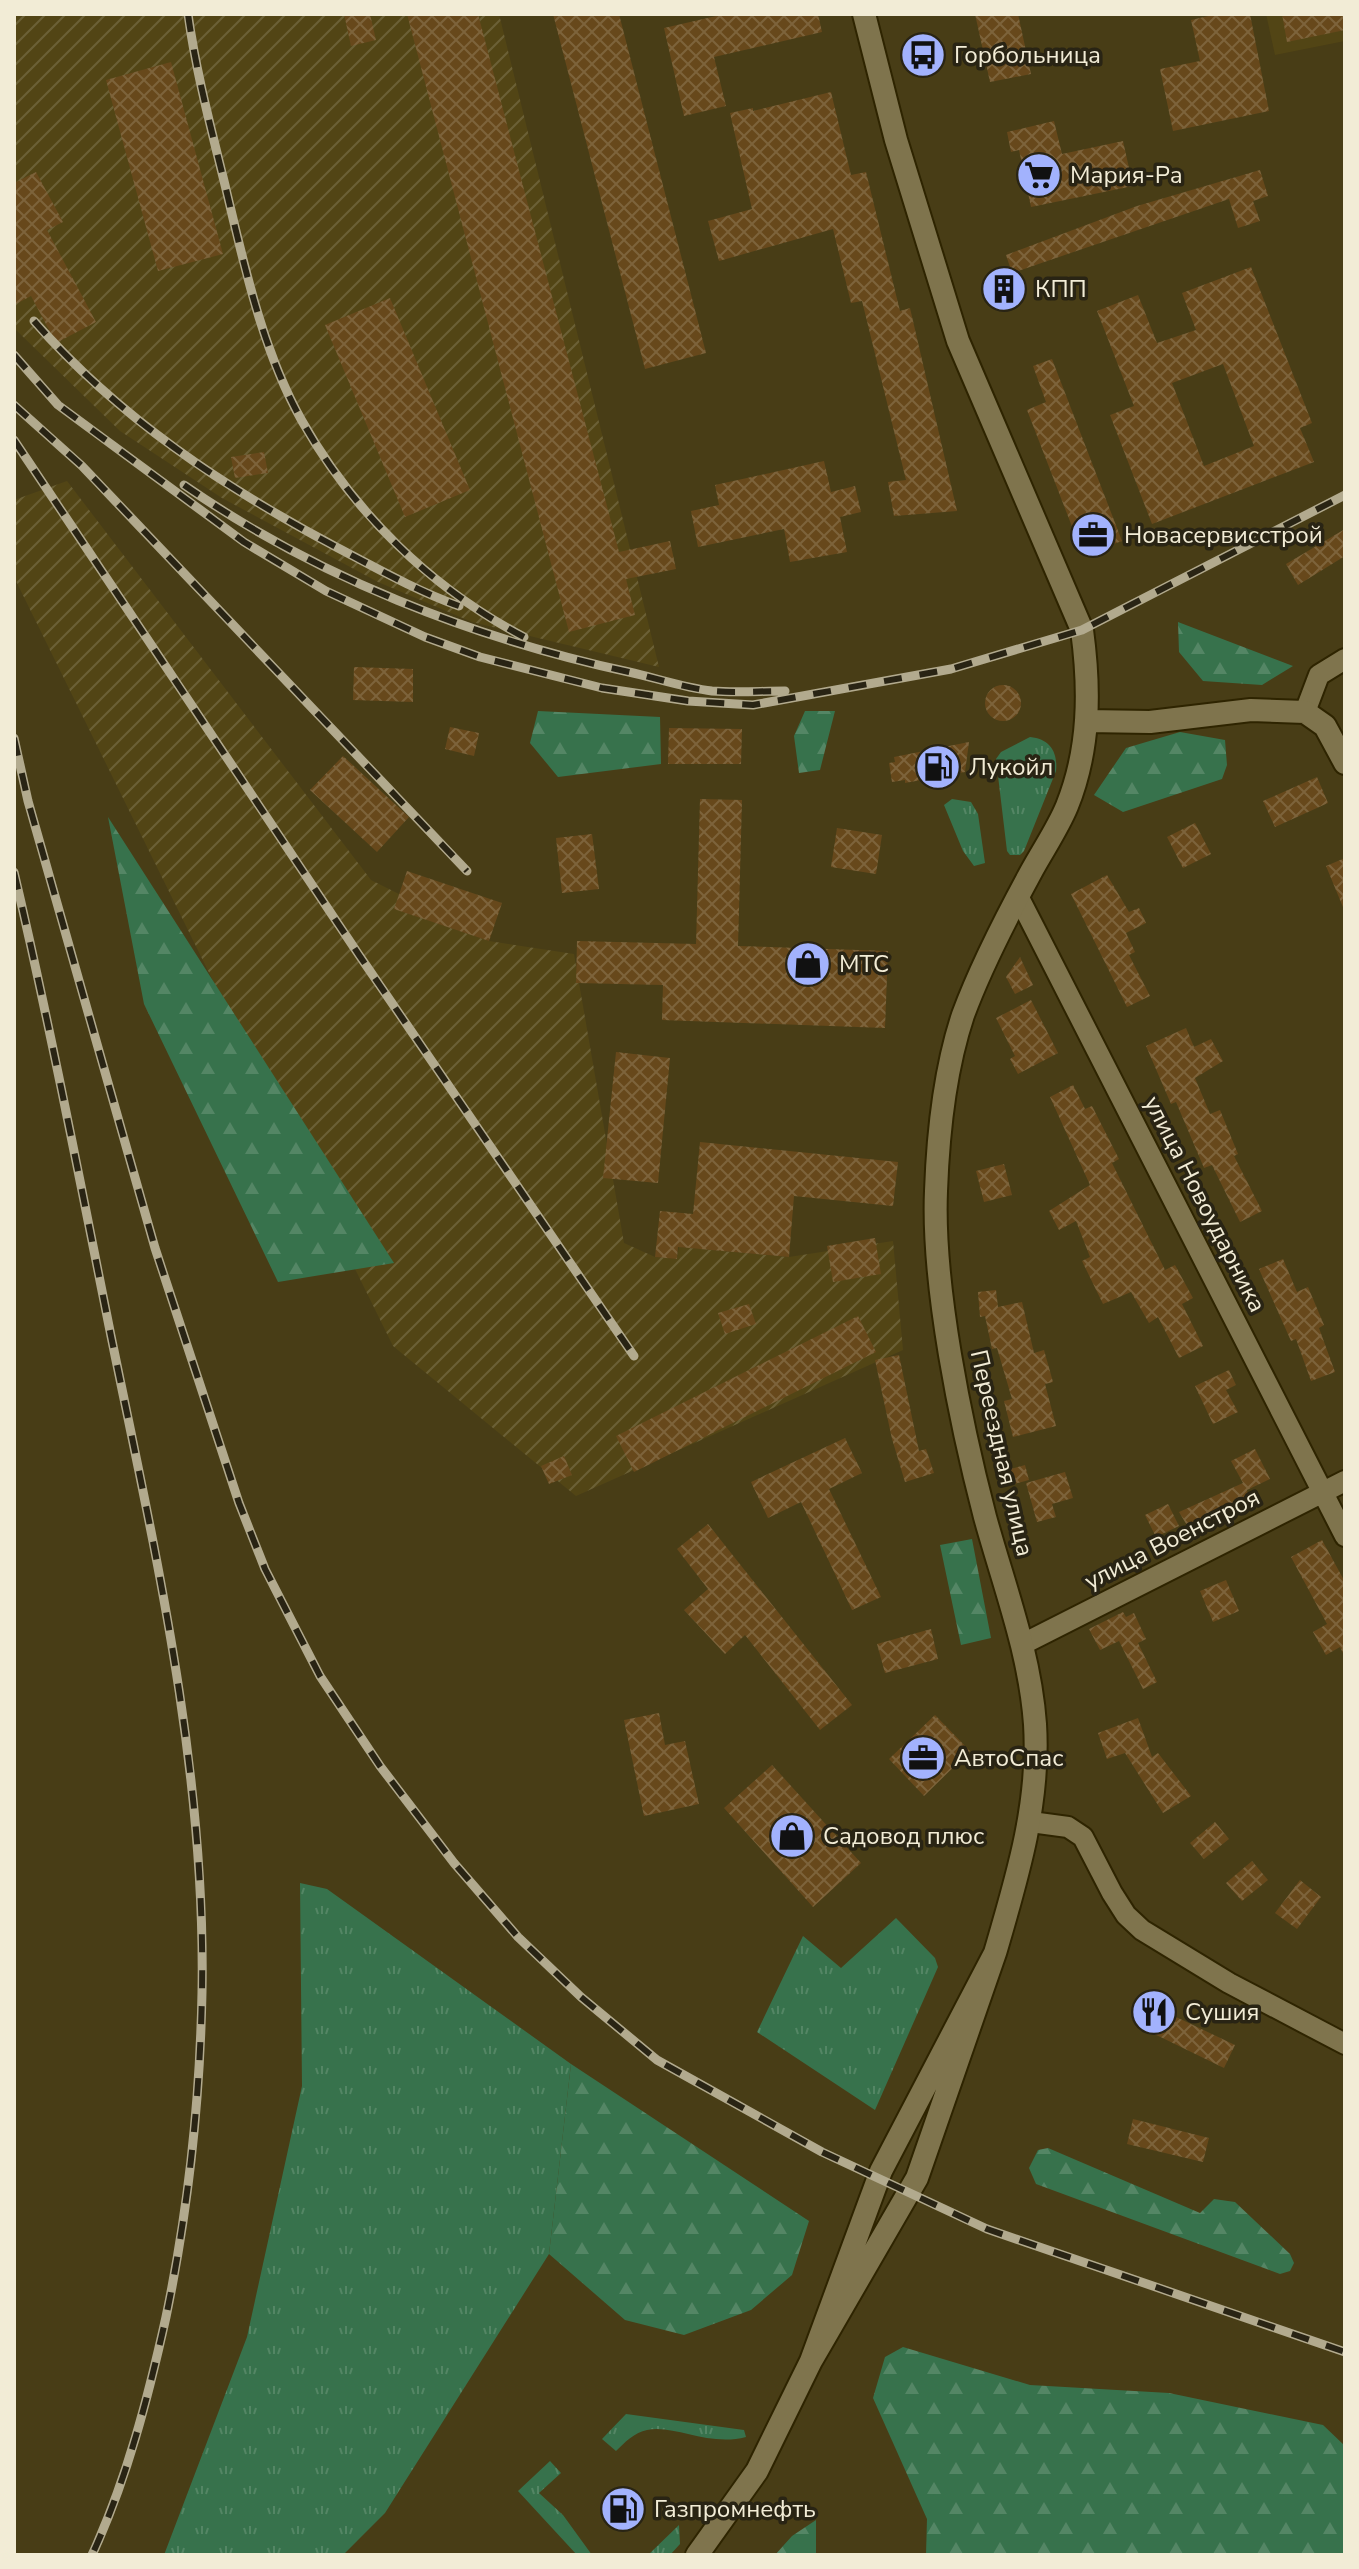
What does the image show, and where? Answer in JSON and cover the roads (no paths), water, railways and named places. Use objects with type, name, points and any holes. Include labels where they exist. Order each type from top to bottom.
[{"type":"street","name":"Переездная улица","points":[[864,14],[896,140],[953,327],[1082,630],[1088,675],[1087,721],[1067,806],[1018,896],[963,1017],[946,1094],[936,1193],[940,1274],[957,1382],[985,1514],[1023,1644],[1035,1725],[1031,1822],[995,1953]]},
{"type":"street","points":[[1305,712],[1319,675],[1345,659]]},
{"type":"street","points":[[1087,721],[1150,722],[1251,710],[1305,712],[1325,726],[1345,763]]},
{"type":"street","name":"улица Новоударника","points":[[1018,896],[1345,1536]]},
{"type":"street","name":"улица Военстроя","points":[[1023,1644],[1345,1481]]},
{"type":"street","points":[[1031,1822],[1068,1827],[1083,1837],[1119,1904],[1142,1930],[1229,1983],[1345,2044]]},
{"type":"street","points":[[811,2361],[881,2171],[995,1953]]},
{"type":"street","points":[[697,2555],[757,2471],[811,2361],[917,2178],[995,1953]]},
{"type":"railway","points":[[188,14],[204,100],[256,306],[276,365],[302,421],[346,487],[398,545],[457,596],[524,637]]},
{"type":"railway","points":[[34,321],[101,389],[138,420],[215,475],[338,548],[413,587],[459,606]]},
{"type":"railway","points":[[14,355],[58,405],[244,542],[326,591],[425,637],[480,657],[602,688],[688,701],[753,705],[951,669],[1082,630],[1345,495]]},
{"type":"railway","points":[[14,405],[82,466],[467,871]]},
{"type":"railway","points":[[14,440],[359,955],[634,1356]]},
{"type":"railway","points":[[184,485],[235,518],[342,576],[454,622],[570,658],[691,688],[721,692],[785,691]]},
{"type":"railway","points":[[14,738],[28,801],[155,1248],[239,1503],[265,1569],[320,1676],[380,1766],[454,1863],[518,1937],[581,1997],[657,2060],[822,2152],[987,2229],[1345,2352]]},
{"type":"railway","points":[[14,872],[160,1579],[187,1744],[201,1909],[199,2073],[181,2237],[144,2408],[116,2497],[92,2555]]},
{"type":"place","name":"Горбольница","points":[[923,55]]},
{"type":"place","name":"Мария-Ра","points":[[1039,175]]},
{"type":"place","name":"КПП","points":[[1004,289]]},
{"type":"place","name":"Новасервисстрой","points":[[1093,535]]},
{"type":"place","name":"Лукойл","points":[[938,767]]},
{"type":"place","name":"МТС","points":[[808,964]]},
{"type":"place","name":"АвтоСпас","points":[[923,1758]]},
{"type":"place","name":"Садовод плюс","points":[[792,1836]]},
{"type":"place","name":"Сушия","points":[[1154,2012]]},
{"type":"place","name":"Газпромнефть","points":[[623,2509]]}]
